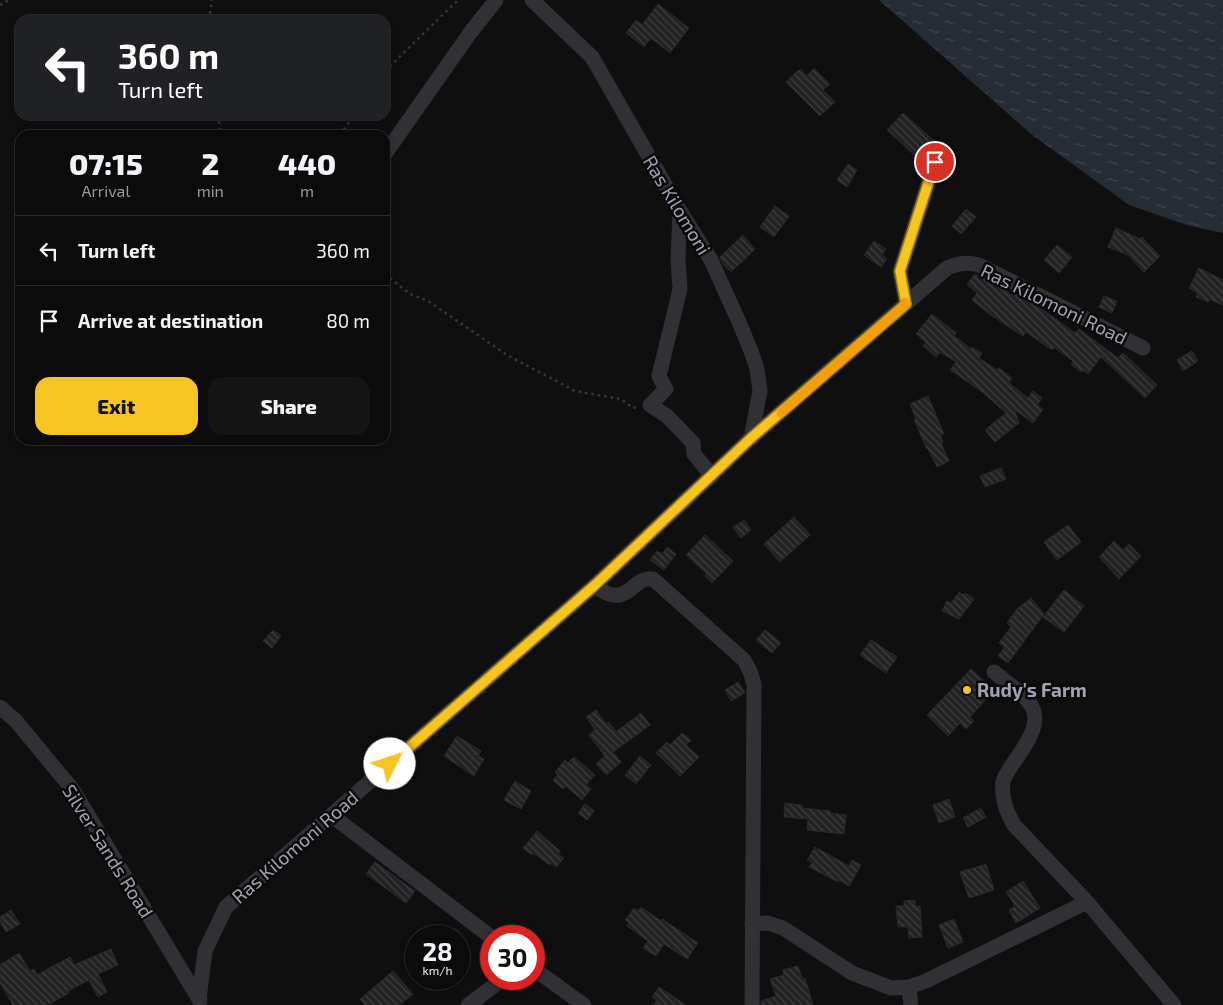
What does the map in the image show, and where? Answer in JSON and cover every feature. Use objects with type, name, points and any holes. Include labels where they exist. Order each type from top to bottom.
[{"type":"street","points":[[390,147],[470,33],[496,0]]},
{"type":"street","name":"Ras Kilomoni","points":[[532,0],[592,57],[680,211],[711,260],[757,369],[760,391],[751,438]]},
{"type":"street","points":[[906,304],[900,271],[935,162]]},
{"type":"street","points":[[680,211],[678,259],[680,290],[659,376],[666,389],[650,405],[667,416],[693,443],[694,454],[712,476]]},
{"type":"street","name":"Ras Kilomoni Road","points":[[200,1002],[205,951],[226,907],[595,585],[751,438],[947,268],[968,262],[979,265],[1142,348]]},
{"type":"street","points":[[595,585],[609,594],[616,595],[628,591],[646,578],[653,579],[744,660],[750,671],[754,684],[752,1005]]},
{"type":"street","points":[[994,672],[1028,701],[1033,709],[1035,718],[1034,728],[1030,736],[1003,779],[1002,795],[1006,811],[1014,825],[1087,902],[1174,1005]]},
{"type":"street","name":"Silver Sands Road","points":[[0,707],[16,721],[73,790],[200,1002]]},
{"type":"street","points":[[331,815],[480,929]]},
{"type":"street","points":[[752,924],[768,923],[783,928],[852,973],[891,988],[910,987],[926,981],[1087,902]]},
{"type":"street","points":[[545,977],[584,1005]]},
{"type":"street","points":[[910,987],[911,1005]]},
{"type":"street","points":[[468,1005],[488,990]]},
{"type":"path","points":[[0,4],[9,0]]},
{"type":"path","points":[[210,15],[212,0]]},
{"type":"path","points":[[390,66],[458,0]]},
{"type":"path","points":[[390,278],[410,294],[428,301],[507,355],[575,392],[621,399],[633,408],[650,405]]},
{"type":"water","points":[[879,0],[1223,0],[1223,233],[1187,225],[1129,205],[1031,134]]},
{"type":"building","points":[[658,4],[689,28],[670,53],[651,38],[644,47],[626,33],[636,20],[642,25]]},
{"type":"building","points":[[814,68],[830,84],[823,90],[835,102],[820,116],[786,82],[800,69],[807,76]]},
{"type":"building","points":[[903,113],[939,145],[923,163],[887,130]]},
{"type":"building","points":[[848,164],[857,170],[847,187],[837,180]]},
{"type":"building","points":[[775,206],[789,216],[774,237],[760,227]]},
{"type":"building","points":[[966,209],[976,217],[961,234],[952,226]]},
{"type":"building","points":[[1116,228],[1140,239],[1142,237],[1160,256],[1144,272],[1128,255],[1108,247]]},
{"type":"building","points":[[743,235],[755,249],[731,272],[723,264],[720,257]]},
{"type":"building","points":[[874,241],[886,249],[882,255],[887,259],[881,267],[864,255]]},
{"type":"building","points":[[1057,245],[1072,257],[1059,273],[1044,260]]},
{"type":"building","points":[[1199,268],[1223,280],[1223,305],[1209,299],[1208,302],[1196,297],[1198,293],[1189,288]]},
{"type":"building","points":[[975,274],[1002,287],[1011,295],[1012,292],[1014,293],[1046,312],[1075,333],[1079,329],[1118,358],[1123,353],[1157,385],[1145,398],[1101,357],[1088,374],[1083,370],[1081,372],[1071,364],[1073,361],[1054,347],[1052,350],[1026,332],[1023,336],[992,316],[972,300],[977,293],[967,284]]},
{"type":"building","points":[[1104,296],[1117,301],[1112,313],[1099,307]]},
{"type":"building","points":[[932,314],[956,333],[954,336],[971,349],[972,347],[982,353],[979,358],[997,370],[999,368],[1012,378],[1009,383],[1028,398],[1033,391],[1042,398],[1037,405],[1043,409],[1033,423],[1015,410],[1019,423],[995,442],[985,430],[1006,413],[981,391],[950,370],[956,362],[940,352],[936,357],[923,346],[926,342],[916,334]]},
{"type":"building","points":[[1192,351],[1198,361],[1183,371],[1177,360]]},
{"type":"building","points":[[928,396],[944,434],[940,435],[943,442],[941,443],[949,461],[937,467],[914,420],[916,419],[910,404]]},
{"type":"building","points":[[1001,468],[1006,479],[985,487],[980,476]]},
{"type":"building","points":[[794,517],[810,535],[780,562],[764,544]]},
{"type":"building","points":[[744,520],[751,530],[741,538],[733,527]]},
{"type":"building","points":[[1068,525],[1081,542],[1057,560],[1044,542]]},
{"type":"building","points":[[705,535],[733,561],[712,583],[705,576],[707,574],[686,555]]},
{"type":"building","points":[[1114,541],[1123,550],[1129,544],[1141,556],[1119,579],[1099,557]]},
{"type":"building","points":[[667,547],[676,554],[664,570],[650,560],[657,551],[662,554]]},
{"type":"building","points":[[1064,590],[1084,606],[1064,632],[1043,617]]},
{"type":"building","points":[[959,592],[963,595],[965,593],[974,599],[959,619],[942,611],[947,601],[951,603]]},
{"type":"building","points":[[1031,598],[1044,614],[1008,663],[998,656],[1005,647],[999,643],[1011,627],[1007,623],[1017,609]]},
{"type":"building","points":[[273,630],[281,636],[272,648],[263,641]]},
{"type":"building","points":[[765,630],[781,643],[772,653],[756,640]]},
{"type":"building","points":[[871,640],[897,657],[886,673],[860,655]]},
{"type":"building","points":[[971,669],[991,687],[985,693],[989,696],[970,717],[974,721],[966,729],[960,723],[948,736],[927,715]]},
{"type":"building","points":[[738,682],[745,693],[731,701],[725,690]]},
{"type":"building","points":[[596,710],[606,724],[609,722],[616,732],[641,713],[650,725],[613,752],[621,762],[606,775],[596,764],[605,756],[589,735],[595,730],[586,717]]},
{"type":"building","points":[[682,733],[691,740],[686,745],[699,757],[680,776],[656,753],[667,742],[670,745]]},
{"type":"building","points":[[457,736],[481,751],[478,756],[484,759],[474,776],[444,756]]},
{"type":"building","points":[[640,756],[651,765],[636,784],[625,775]]},
{"type":"building","points":[[574,757],[595,775],[586,785],[591,789],[582,800],[566,786],[563,789],[553,780],[558,775],[555,772],[565,760],[568,763]]},
{"type":"building","points":[[515,781],[531,791],[521,809],[504,800]]},
{"type":"building","points":[[949,799],[955,817],[939,823],[933,805]]},
{"type":"building","points":[[785,803],[802,805],[802,808],[846,815],[844,834],[807,830],[808,819],[784,817]]},
{"type":"building","points":[[585,804],[594,811],[587,820],[578,813]]},
{"type":"building","points":[[981,808],[986,817],[968,827],[963,818]]},
{"type":"building","points":[[537,831],[560,851],[558,854],[564,858],[556,867],[533,853],[532,855],[523,848]]},
{"type":"building","points":[[815,847],[849,866],[852,860],[861,865],[849,886],[809,867],[812,862],[807,860]]},
{"type":"building","points":[[375,862],[415,891],[406,903],[366,874]]},
{"type":"building","points":[[986,864],[994,890],[969,898],[960,872]]},
{"type":"building","points":[[1023,881],[1040,908],[1016,923],[1009,910],[1015,906],[1006,892]]},
{"type":"building","points":[[915,900],[915,906],[920,906],[922,937],[909,938],[908,927],[898,927],[896,906],[904,906],[904,901]]},
{"type":"building","points":[[641,907],[698,943],[687,959],[664,944],[656,956],[643,948],[648,941],[627,926],[629,923],[625,920],[634,908],[638,911]]},
{"type":"building","points":[[11,910],[20,924],[6,932],[0,922],[0,917]]},
{"type":"building","points":[[954,919],[963,942],[948,948],[939,925]]},
{"type":"building","points":[[111,949],[118,965],[98,974],[107,992],[98,997],[89,980],[68,991],[69,993],[48,1005],[13,1005],[0,983],[0,965],[19,953],[30,971],[34,969],[37,975],[70,957],[74,965]]},
{"type":"building","points":[[798,966],[802,978],[805,978],[813,1005],[761,1005],[761,1001],[776,996],[770,979],[784,975],[783,970]]},
{"type":"building","points":[[393,971],[405,985],[405,990],[410,990],[413,994],[400,1005],[365,1005],[360,999]]},
{"type":"building","points":[[659,987],[686,1005],[653,1005],[657,1000],[652,997]]},
{"type":"slow traffic","points":[[781,413],[906,304],[905,302]]},
{"type":"place","name":"Rudy's Farm","points":[[967,690]]},
{"type":"route","points":[[390,764],[595,585],[751,438],[906,304],[900,271],[935,162]]}]
